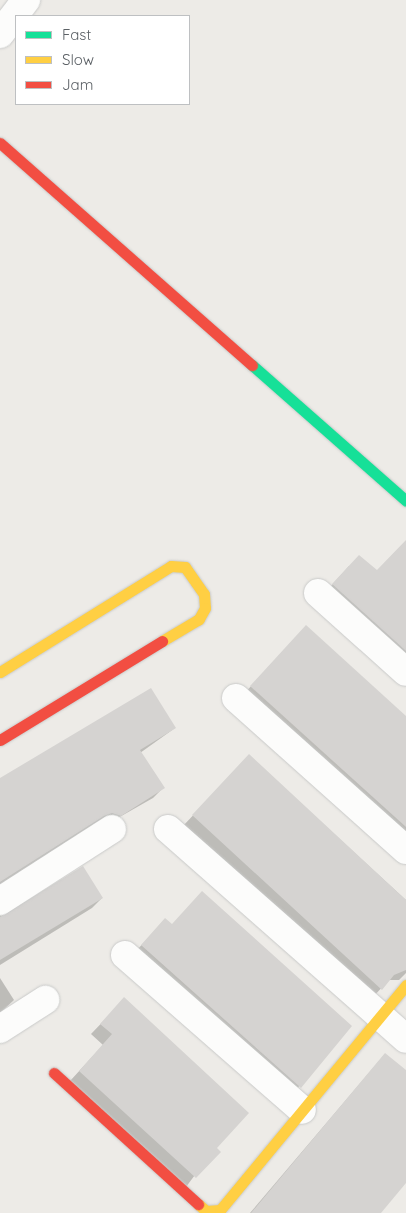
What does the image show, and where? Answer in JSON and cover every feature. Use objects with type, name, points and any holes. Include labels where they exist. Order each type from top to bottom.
[{"type":"street","points":[[0,34],[26,0]]},
{"type":"street","points":[[0,143],[406,501]]},
{"type":"street","points":[[0,672],[171,566],[185,567],[204,594],[205,608],[199,619],[0,740]]},
{"type":"street","points":[[318,593],[406,672]]},
{"type":"street","points":[[236,698],[406,850]]},
{"type":"street","points":[[0,901],[112,829]]},
{"type":"street","points":[[168,829],[406,1039]]},
{"type":"street","points":[[125,955],[302,1110]]},
{"type":"street","points":[[54,1073],[206,1211],[220,1210],[406,985]]},
{"type":"street","points":[[0,1030],[45,1000]]},
{"type":"building","points":[[406,540],[406,651],[332,584],[359,555],[377,570]]},
{"type":"building","points":[[306,625],[406,716],[406,827],[250,686]]},
{"type":"building","points":[[151,688],[176,728],[140,750],[165,788],[121,816],[112,813],[104,816],[0,882],[0,778]]},
{"type":"building","points":[[249,754],[406,900],[406,970],[394,975],[382,990],[192,815]]},
{"type":"building","points":[[83,866],[103,898],[0,960],[0,917]]},
{"type":"building","points":[[202,891],[352,1026],[301,1088],[141,945],[165,918],[172,924]]},
{"type":"building","points":[[124,997],[249,1113],[217,1148],[221,1152],[196,1178],[79,1071],[112,1034],[100,1024]]},
{"type":"building","points":[[385,1053],[406,1070],[406,1183],[381,1213],[251,1213]]},
{"type":"traffic: fast","points":[[252,365],[406,501]]},
{"type":"traffic: slow","points":[[0,672],[171,566],[185,567],[204,594],[205,608],[199,619],[162,641]]},
{"type":"traffic: slow","points":[[198,1204],[206,1211],[220,1210],[406,985]]},
{"type":"traffic: jam","points":[[0,143],[252,365]]},
{"type":"traffic: jam","points":[[0,740],[162,641]]},
{"type":"traffic: jam","points":[[54,1073],[198,1204]]}]
